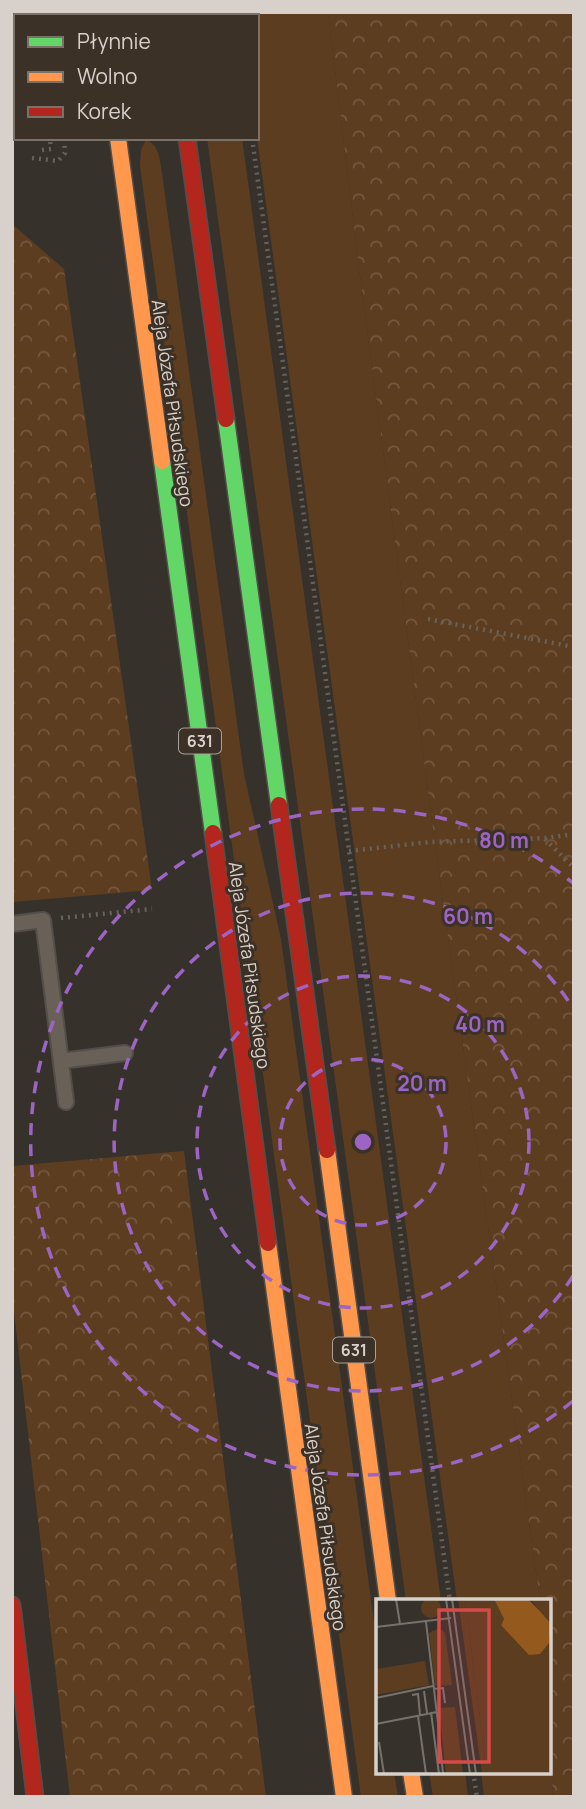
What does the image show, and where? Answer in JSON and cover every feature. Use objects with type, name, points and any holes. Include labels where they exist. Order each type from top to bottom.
[{"type":"main road","name":"Aleja Józefa Piłsudskiego","points":[[118,140],[344,1797]]},
{"type":"main road","name":"631","points":[[187,140],[388,1599]]},
{"type":"main road","points":[[12,1605],[34,1797]]},
{"type":"main road","points":[[411,1774],[415,1797]]},
{"type":"lane","points":[[12,924],[43,920],[66,1102]]},
{"type":"lane","points":[[61,1061],[125,1053]]},
{"type":"path","points":[[29,157],[58,160],[65,153],[64,140]]},
{"type":"path","points":[[251,140],[450,1599]]},
{"type":"path","points":[[428,619],[574,648]]},
{"type":"path","points":[[349,851],[430,842],[545,838],[574,834]]},
{"type":"path","points":[[545,838],[574,868]]},
{"type":"path","points":[[43,920],[152,909]]},
{"type":"path","points":[[473,1774],[477,1797]]},
{"type":"green space","points":[[328,12],[436,852],[540,1599],[457,1599],[257,140],[259,14],[240,14]]},
{"type":"green space","points":[[328,12],[574,12],[574,1797],[553,1797],[551,1599],[540,1599],[436,852]]},
{"type":"green space","points":[[146,140],[150,142],[158,153],[160,163],[244,774],[281,939],[376,1636],[376,1774],[394,1774],[398,1797],[361,1797],[140,166],[141,150]]},
{"type":"green space","points":[[207,140],[242,140],[441,1599],[406,1599]]},
{"type":"green space","points":[[12,224],[64,269],[152,890],[12,902]]},
{"type":"green space","points":[[184,1151],[266,1797],[70,1797],[12,1294],[12,1166]]},
{"type":"green space","points":[[551,1760],[553,1797],[484,1797],[481,1774],[551,1774]]},
{"type":"green space","points":[[429,1774],[465,1774],[468,1797],[433,1797]]},
{"type":"traffic: fast","points":[[226,419],[279,805]]},
{"type":"traffic: fast","points":[[162,461],[213,833]]},
{"type":"traffic: slow","points":[[118,140],[162,461]]},
{"type":"traffic: slow","points":[[327,1150],[388,1599]]},
{"type":"traffic: slow","points":[[268,1243],[344,1797]]},
{"type":"traffic: slow","points":[[411,1774],[415,1797]]},
{"type":"traffic: jam","points":[[187,140],[226,419]]},
{"type":"traffic: jam","points":[[279,805],[327,1150]]},
{"type":"traffic: jam","points":[[213,833],[268,1243]]},
{"type":"traffic: jam","points":[[12,1605],[35,1797]]}]
